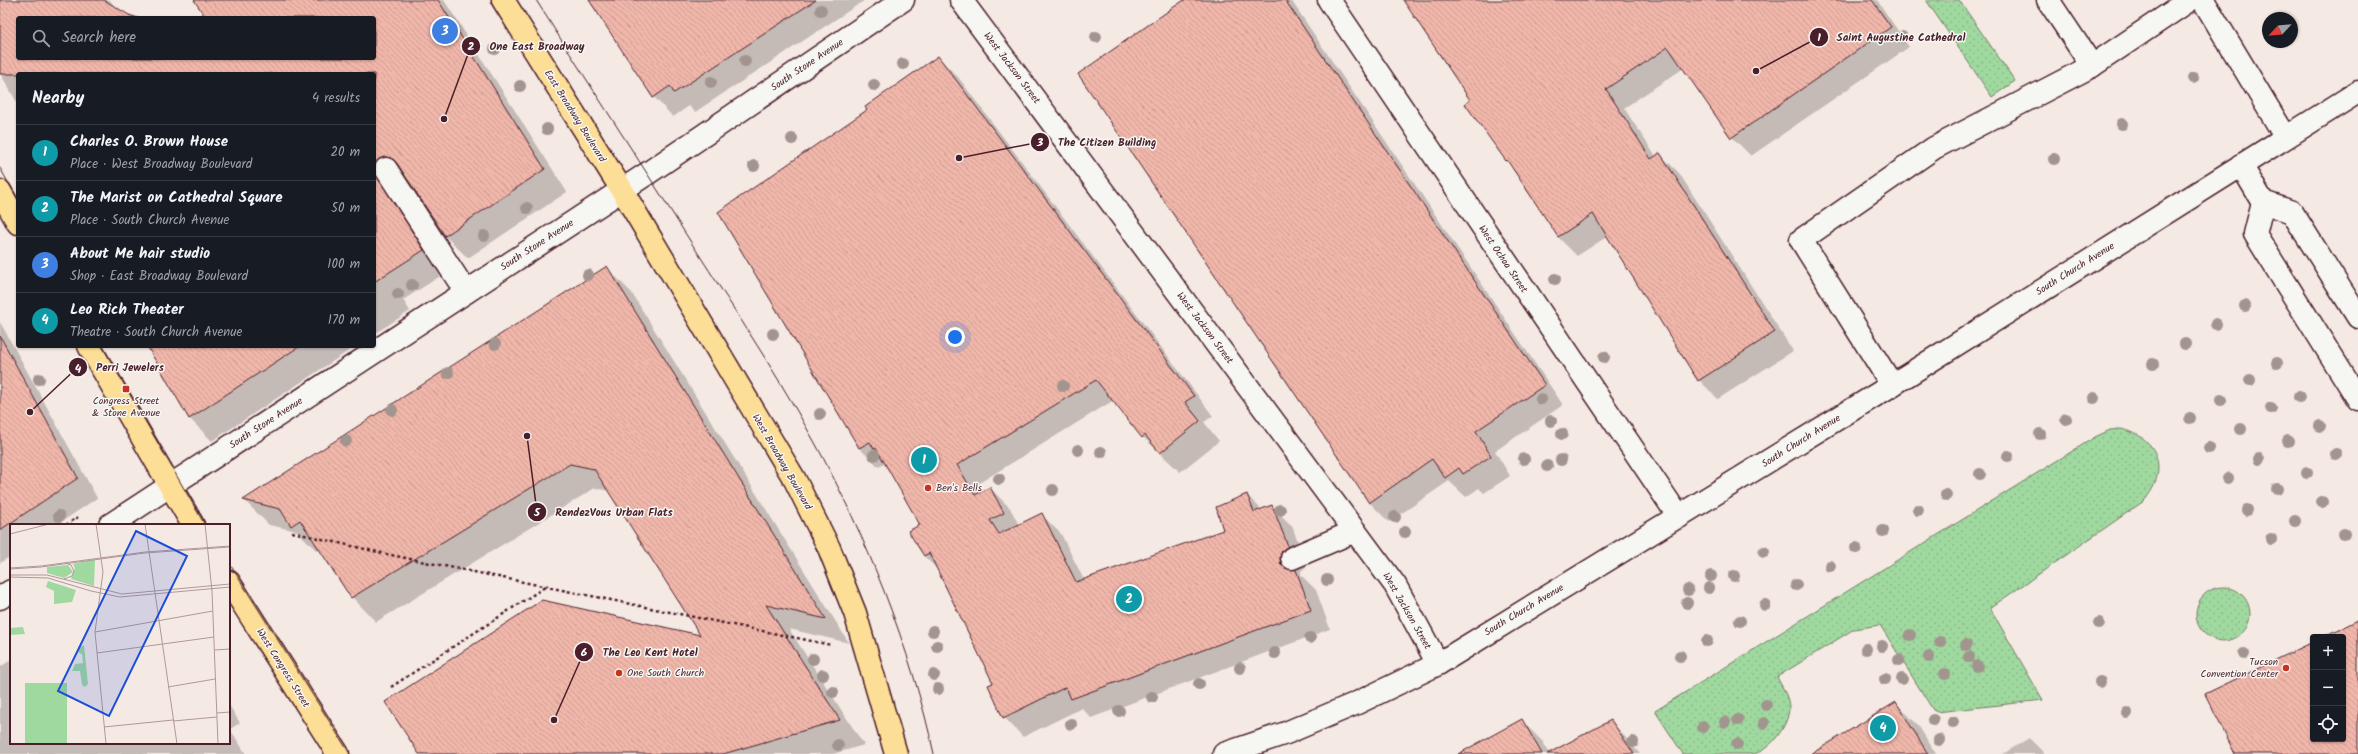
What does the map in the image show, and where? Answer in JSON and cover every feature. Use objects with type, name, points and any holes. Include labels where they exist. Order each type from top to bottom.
[{"type":"main road","name":"East Broadway Boulevard","points":[[503,0],[622,190]]},
{"type":"main road","name":"West Broadway Boulevard","points":[[622,190],[795,480],[829,548],[855,613],[896,754]]},
{"type":"main road","points":[[0,191],[16,219]]},
{"type":"main road","points":[[90,348],[192,524]]},
{"type":"main road","name":"West Congress Street","points":[[230,584],[338,754]]},
{"type":"street","name":"South Stone Avenue","points":[[112,524],[622,190],[903,0]]},
{"type":"street","name":"West Jackson Street","points":[[962,0],[1395,585],[1438,664]]},
{"type":"street","name":"West Ochoa Street","points":[[1329,0],[1679,517]]},
{"type":"street","points":[[2048,0],[2092,66]]},
{"type":"street","points":[[1892,385],[1801,240],[1934,148],[2092,66],[2190,0]]},
{"type":"street","points":[[2203,0],[2285,136]]},
{"type":"street","name":"South Church Avenue","points":[[1224,754],[1286,733],[1357,704],[1438,664],[1892,385],[2285,136],[2358,92]]},
{"type":"street","points":[[2241,165],[2262,202],[2255,234],[2358,399]]},
{"type":"street","points":[[386,169],[466,292]]},
{"type":"street","points":[[2262,202],[2292,212],[2358,317]]},
{"type":"street","points":[[1292,558],[1355,531]]},
{"type":"street","points":[[0,598],[10,592]]},
{"type":"path","points":[[292,532],[386,554],[548,585],[833,645]]},
{"type":"path","points":[[391,687],[548,585]]},
{"type":"green space","points":[[1926,0],[1959,0],[2015,81],[1992,97]]},
{"type":"green space","points":[[2121,429],[2134,433],[2145,440],[2152,448],[2156,457],[2158,468],[2156,479],[2152,490],[2144,501],[1990,608],[2043,700],[1937,712],[1933,710],[1880,625],[1854,629],[1777,677],[1788,700],[1788,715],[1782,729],[1772,743],[1766,748],[1753,754],[1683,754],[1655,711],[2095,437],[2110,430]]},
{"type":"green space","points":[[2223,587],[2233,589],[2242,595],[2248,604],[2250,614],[2248,624],[2242,633],[2233,639],[2223,641],[2213,639],[2204,633],[2198,624],[2196,614],[2198,604],[2204,595],[2213,589]]},
{"type":"building","points":[[0,0],[104,0],[132,16],[16,16],[16,60],[376,60],[376,16],[205,16],[194,0],[438,0],[545,169],[445,236],[396,162],[391,158],[385,157],[379,159],[376,164],[376,72],[16,72],[16,74],[0,74]]},
{"type":"building","points":[[589,0],[816,0],[674,93],[670,86],[653,98]]},
{"type":"building","points":[[1184,0],[1285,0],[1545,385],[1476,431],[1491,456],[1463,474],[1459,468],[1445,478],[1432,459],[1369,503],[1078,74]]},
{"type":"building","points":[[1403,0],[1872,0],[1891,27],[1731,138],[1668,47],[1606,89],[1651,159],[1660,153],[1775,332],[1698,381],[1593,214],[1558,237],[1507,160],[1506,161],[1465,104],[1470,100]]},
{"type":"building","points":[[938,56],[1194,396],[1185,402],[1200,421],[1160,453],[1145,435],[1142,438],[1096,380],[957,465],[975,495],[990,487],[1004,513],[990,520],[999,534],[1042,513],[1076,582],[1223,530],[1216,507],[1247,494],[1254,512],[1272,505],[1288,546],[1282,551],[1280,563],[1285,568],[1296,570],[1311,610],[1071,699],[1066,687],[1003,718],[988,685],[993,683],[929,553],[924,556],[908,531],[920,525],[876,448],[874,449],[870,442],[859,448],[718,212],[867,110],[865,107]]},
{"type":"building","points":[[376,174],[424,250],[376,281]]},
{"type":"building","points":[[607,266],[826,619],[766,605],[840,720],[723,754],[419,754],[385,702],[542,600],[700,635],[594,469],[570,464],[351,598],[300,520],[291,526],[280,509],[243,500]]},
{"type":"building","points":[[0,336],[78,478],[0,530]]},
{"type":"building","points":[[148,348],[297,348],[189,419]]},
{"type":"building","name":"Tucson Convention Center","points":[[2358,620],[2358,754],[2235,754],[2205,694],[2310,643],[2310,742],[2346,742],[2346,634],[2329,634]]},
{"type":"building","points":[[1896,702],[1928,754],[1811,754]]},
{"type":"building","points":[[1522,719],[1542,754],[1458,754]]},
{"type":"building","points":[[1611,720],[1634,754],[1547,754]]},
{"type":"tram line","points":[[536,0],[763,355],[814,441],[851,514],[885,593],[913,675],[925,715],[934,754]]},
{"type":"tram line","points":[[0,168],[16,196]]},
{"type":"tram line","points":[[103,348],[204,524]]},
{"type":"tram line","points":[[230,565],[350,754]]},
{"type":"place","name":"About Me hair studio","points":[[445,31]]},
{"type":"place","name":"Saint Augustine Cathedral","points":[[1756,71]]},
{"type":"place","name":"One East Broadway","points":[[444,119]]},
{"type":"place","name":"The Citizen Building","points":[[959,158]]},
{"type":"place","name":"Congress Street & Stone Avenue","points":[[126,389]]},
{"type":"place","name":"Perri Jewelers","points":[[30,412]]},
{"type":"place","name":"RendezVous Urban Flats","points":[[527,436]]},
{"type":"place","name":"Charles O. Brown House","points":[[924,460]]},
{"type":"place","name":"Ben's Bells","points":[[928,488]]},
{"type":"place","name":"The Marist on Cathedral Square","points":[[1129,599]]},
{"type":"place","name":"Tucson Convention Center","points":[[2286,668]]},
{"type":"place","name":"One South Church","points":[[619,673]]},
{"type":"place","name":"The Leo Kent Hotel","points":[[554,720]]},
{"type":"place","name":"Leo Rich Theater","points":[[1883,728]]}]
